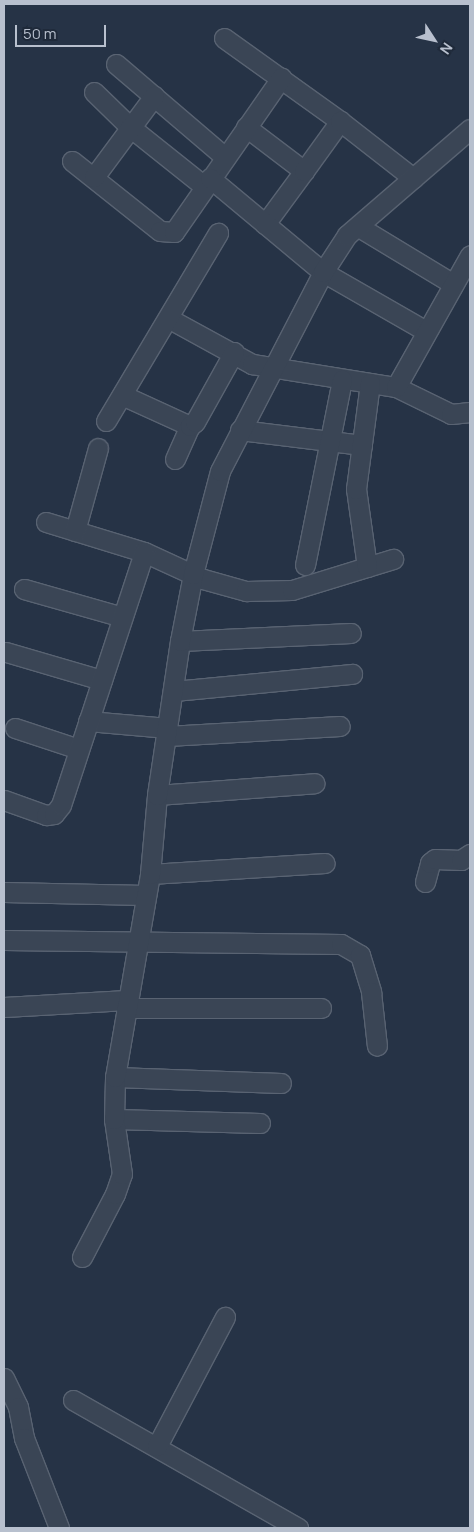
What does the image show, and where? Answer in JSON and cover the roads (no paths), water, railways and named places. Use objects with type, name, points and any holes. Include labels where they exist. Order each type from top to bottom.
[{"type":"street","points":[[224,38],[340,120],[414,178]]},
{"type":"street","points":[[116,64],[225,156]]},
{"type":"street","points":[[72,161],[168,234],[176,229],[281,78]]},
{"type":"street","points":[[94,92],[130,127],[265,224],[323,272],[426,332]]},
{"type":"street","points":[[94,177],[154,96]]},
{"type":"street","points":[[265,224],[340,120]]},
{"type":"street","points":[[246,127],[304,171]]},
{"type":"street","points":[[82,1257],[115,1194],[122,1174],[114,1120],[115,1077],[126,1004],[150,874],[158,794],[180,641],[193,574],[220,471],[323,272],[347,235],[359,227],[470,129]]},
{"type":"street","points":[[359,227],[453,284]]},
{"type":"street","points":[[106,421],[218,233]]},
{"type":"street","points":[[396,387],[470,255]]},
{"type":"street","points":[[168,318],[234,352],[252,364],[342,380],[370,382],[396,387],[451,414],[470,412]]},
{"type":"street","points":[[175,459],[190,426],[195,422],[234,352]]},
{"type":"street","points":[[305,565],[342,380]]},
{"type":"street","points":[[367,567],[356,489],[370,382]]},
{"type":"street","points":[[122,395],[190,426]]},
{"type":"street","points":[[240,430],[362,445]]},
{"type":"street","points":[[76,531],[98,448]]},
{"type":"street","points":[[46,522],[144,552],[221,585],[266,593],[292,590],[393,559]]},
{"type":"street","points":[[4,800],[46,815],[54,814],[61,805],[144,552]]},
{"type":"street","points":[[24,589],[122,618]]},
{"type":"street","points":[[180,641],[351,633]]},
{"type":"street","points":[[6,652],[102,680]]},
{"type":"street","points":[[174,691],[352,674]]},
{"type":"street","points":[[88,721],[168,732],[340,726]]},
{"type":"street","points":[[15,728],[79,749]]},
{"type":"street","points":[[158,794],[315,783]]},
{"type":"street","points":[[425,882],[430,863],[436,859],[460,860],[470,854]]},
{"type":"street","points":[[150,874],[325,863]]},
{"type":"street","points":[[4,892],[146,895]]},
{"type":"street","points":[[4,940],[341,944],[354,949],[360,955],[371,992],[377,1046]]},
{"type":"street","points":[[4,1007],[126,1004],[321,1008]]},
{"type":"street","points":[[115,1077],[281,1083]]},
{"type":"street","points":[[114,1120],[260,1123]]},
{"type":"street","points":[[157,1446],[225,1317]]},
{"type":"street","points":[[4,1378],[18,1407],[24,1438],[59,1528]]},
{"type":"street","points":[[73,1400],[157,1446],[298,1528]]}]
